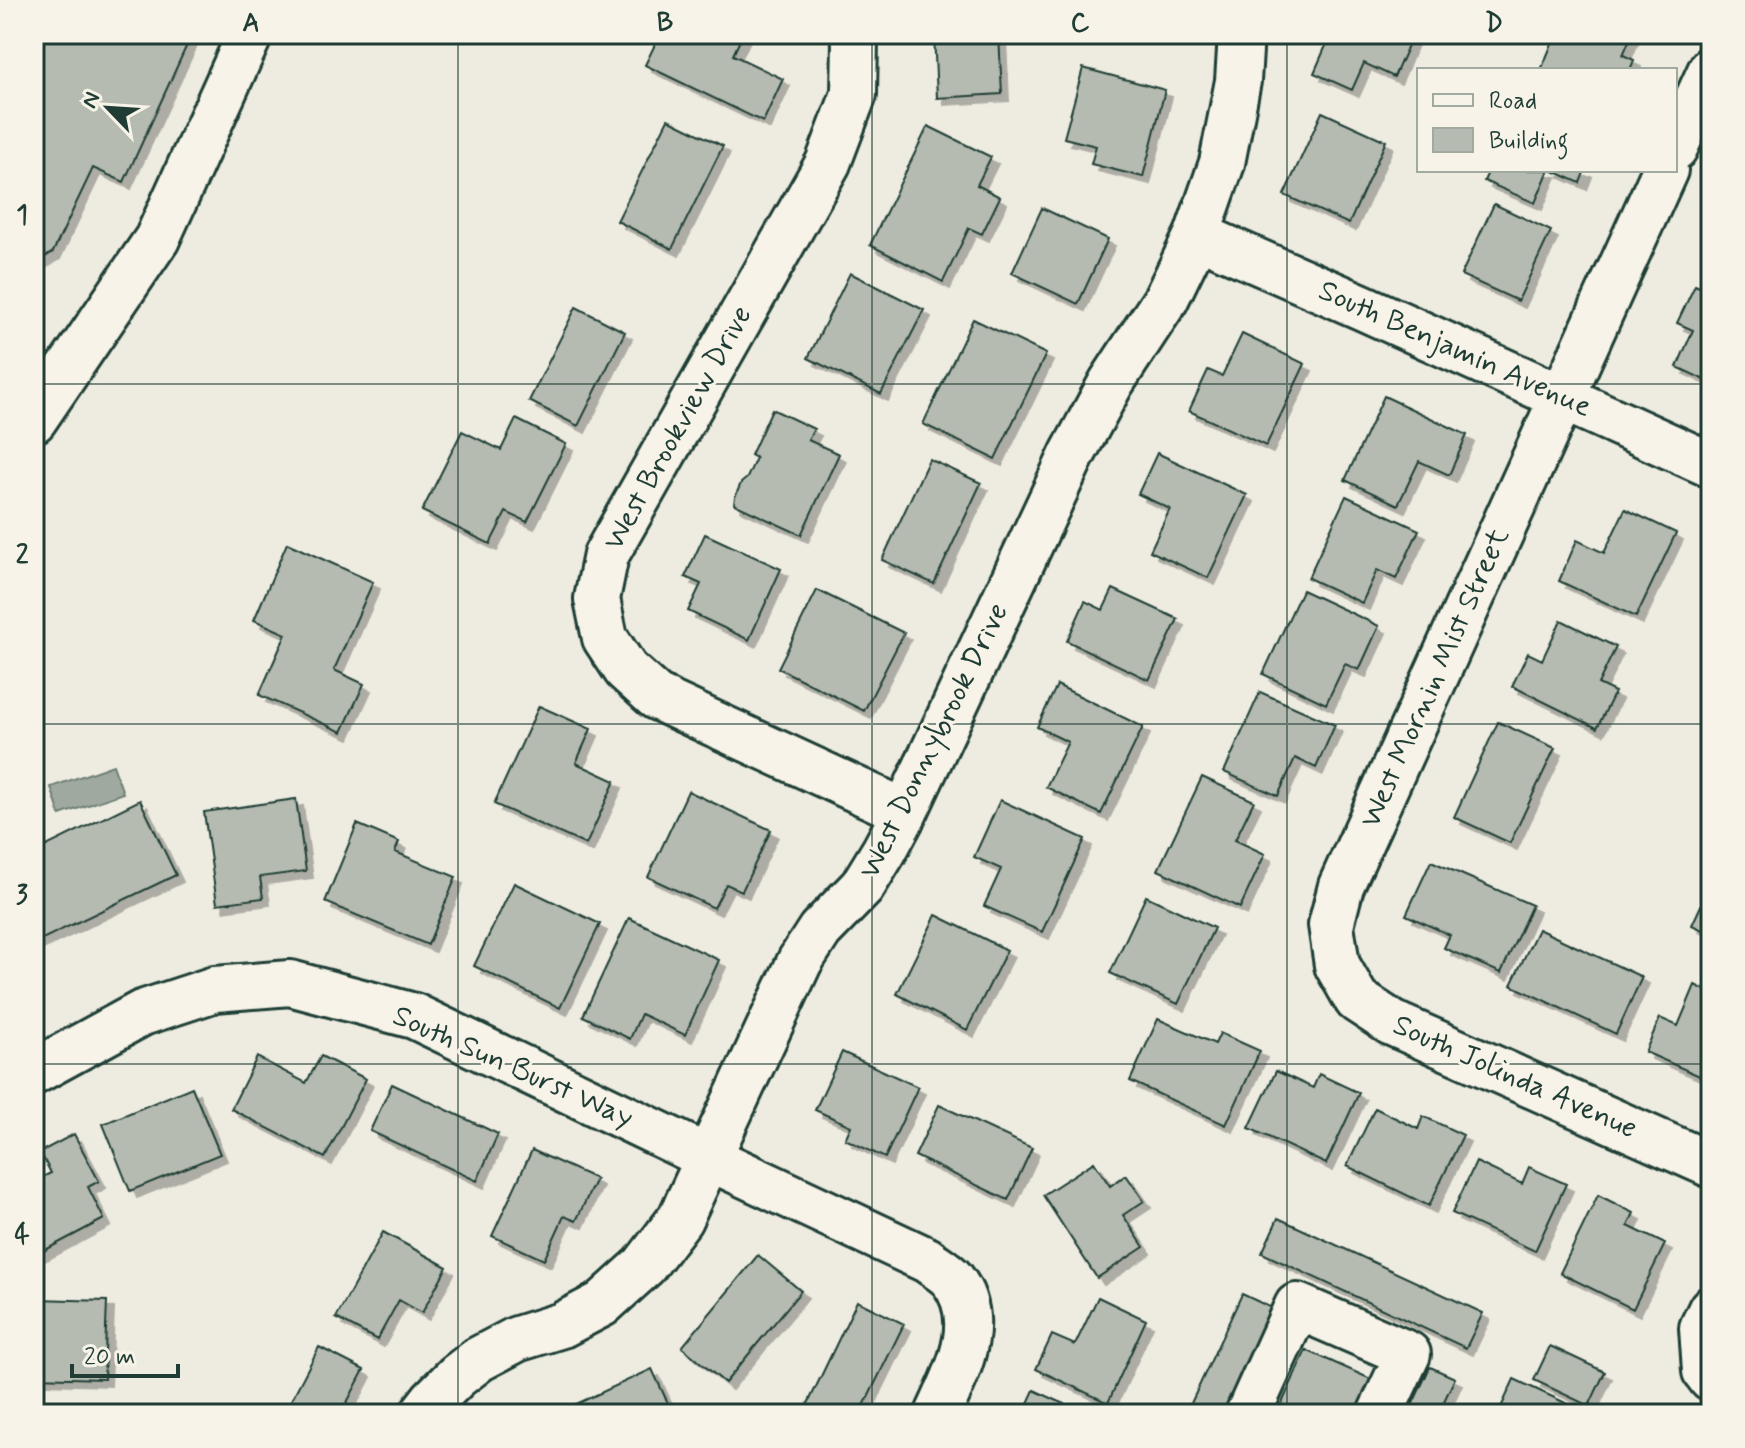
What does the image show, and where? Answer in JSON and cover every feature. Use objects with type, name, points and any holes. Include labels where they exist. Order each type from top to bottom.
[{"type":"street","points":[[34,420],[157,239],[250,34]]},
{"type":"street","name":"West Brookview Drive","points":[[853,34],[854,94],[828,163],[606,555],[597,599],[605,638],[626,670],[656,697],[905,812]]},
{"type":"street","name":"West Donnybrook Drive","points":[[422,1414],[457,1376],[479,1359],[517,1339],[562,1325],[602,1304],[644,1266],[680,1219],[800,961],[820,930],[862,887],[884,851],[1072,455],[1111,383],[1166,299],[1197,235],[1222,163],[1238,81],[1241,34]]},
{"type":"street","points":[[1677,144],[1711,69]]},
{"type":"street","name":"West Mornin Mist Street","points":[[1337,965],[1331,925],[1341,886],[1664,172]]},
{"type":"street","name":"South Benjamin Avenue","points":[[1197,235],[1711,465]]},
{"type":"street","name":"South Jolinda Avenue","points":[[1337,965],[1357,1000],[1392,1023],[1711,1165]]},
{"type":"street","name":"South Sun Burst Way","points":[[34,1072],[142,1013],[215,989],[290,983],[414,1016],[927,1260],[950,1277],[966,1302],[966,1332],[962,1361],[938,1414]]},
{"type":"street","points":[[1248,1414],[1297,1306],[1408,1354],[1380,1414]]},
{"type":"street","points":[[1708,1375],[1702,1328],[1711,1309]]},
{"type":"shaded area","points":[[113,765],[123,793],[60,815],[51,787]]},
{"type":"building","points":[[34,34],[192,34],[124,182],[93,168],[53,252],[34,264]]},
{"type":"building","points":[[660,34],[743,34],[733,55],[783,79],[763,122],[645,65]]},
{"type":"building","points":[[934,34],[999,34],[1002,94],[937,98]]},
{"type":"building","points":[[1331,34],[1413,34],[1394,77],[1364,63],[1352,90],[1314,73]]},
{"type":"building","points":[[1556,34],[1632,34],[1623,55],[1634,60],[1631,68],[1542,68]]},
{"type":"building","points":[[1083,68],[1165,90],[1143,177],[1091,164],[1096,146],[1064,138]]},
{"type":"building","points":[[1322,112],[1386,141],[1349,224],[1284,195]]},
{"type":"building","points":[[668,119],[723,146],[672,249],[617,221]]},
{"type":"building","points":[[928,126],[991,157],[977,185],[1000,197],[982,234],[969,228],[943,282],[870,245]]},
{"type":"building","points":[[1488,172],[1548,172],[1535,203],[1484,181]]},
{"type":"building","points":[[1555,172],[1584,172],[1580,183]]},
{"type":"building","points":[[1494,204],[1551,231],[1518,301],[1461,275]]},
{"type":"building","points":[[1042,208],[1108,239],[1078,304],[1012,273]]},
{"type":"building","points":[[1711,250],[1711,276],[1701,272]]},
{"type":"building","points":[[850,273],[924,310],[881,394],[808,358]]},
{"type":"building","points":[[1695,285],[1711,292],[1711,383],[1677,367],[1693,330],[1677,323]]},
{"type":"building","points":[[576,307],[625,332],[578,426],[529,401]]},
{"type":"building","points":[[973,319],[1046,354],[995,459],[923,424]]},
{"type":"building","points":[[1242,334],[1305,364],[1266,446],[1189,411],[1208,370],[1222,376]]},
{"type":"building","points":[[1384,396],[1467,435],[1449,475],[1419,461],[1398,505],[1345,480]]},
{"type":"building","points":[[772,409],[814,429],[808,440],[839,454],[801,535],[734,504],[741,483],[747,478],[756,458],[751,455]]},
{"type":"building","points":[[516,419],[566,444],[527,522],[506,512],[490,544],[422,511],[462,431],[501,450]]},
{"type":"building","points":[[1157,453],[1247,495],[1208,578],[1150,551],[1170,509],[1138,494]]},
{"type":"building","points":[[929,459],[981,483],[934,584],[882,560]]},
{"type":"building","points":[[1346,496],[1419,530],[1396,579],[1377,570],[1362,603],[1308,578]]},
{"type":"building","points":[[1625,509],[1676,533],[1636,617],[1559,581],[1577,540],[1604,553]]},
{"type":"building","points":[[705,534],[781,569],[749,640],[688,611],[701,584],[685,577]]},
{"type":"building","points":[[287,543],[373,582],[334,670],[364,684],[342,732],[259,695],[286,634],[254,620]]},
{"type":"building","points":[[1113,589],[1178,619],[1149,680],[1067,641],[1085,601],[1103,610]]},
{"type":"building","points":[[817,590],[904,633],[864,711],[778,668]]},
{"type":"building","points":[[1302,590],[1379,626],[1359,670],[1345,664],[1326,704],[1263,674]]},
{"type":"building","points":[[1561,620],[1616,647],[1598,684],[1615,692],[1597,728],[1512,686],[1528,653],[1542,660]]},
{"type":"building","points":[[1057,685],[1143,727],[1101,814],[1046,787],[1068,742],[1037,727]]},
{"type":"building","points":[[1260,692],[1335,725],[1316,768],[1295,758],[1278,796],[1224,772]]},
{"type":"building","points":[[539,706],[591,729],[576,763],[615,781],[586,845],[494,804]]},
{"type":"building","points":[[1498,722],[1555,748],[1510,843],[1454,817]]},
{"type":"building","points":[[1202,777],[1254,801],[1235,840],[1265,854],[1240,908],[1158,870]]},
{"type":"building","points":[[688,791],[771,830],[742,891],[726,884],[714,908],[648,877]]},
{"type":"building","points":[[296,799],[306,871],[260,877],[263,898],[217,904],[204,812]]},
{"type":"building","points":[[140,800],[176,875],[34,943],[34,852]]},
{"type":"building","points":[[1000,800],[1085,839],[1042,932],[984,906],[1001,869],[974,857]]},
{"type":"building","points":[[357,824],[399,842],[395,852],[456,877],[428,945],[325,902]]},
{"type":"building","points":[[1431,861],[1532,905],[1501,973],[1444,948],[1450,935],[1406,915]]},
{"type":"building","points":[[514,883],[600,924],[560,1008],[474,966]]},
{"type":"building","points":[[1711,884],[1711,934],[1692,925]]},
{"type":"building","points":[[1146,896],[1214,928],[1178,1004],[1110,973]]},
{"type":"building","points":[[936,915],[1007,950],[967,1030],[897,994]]},
{"type":"building","points":[[629,918],[719,960],[685,1035],[641,1014],[630,1039],[583,1016]]},
{"type":"building","points":[[1538,929],[1642,977],[1616,1034],[1511,985]]},
{"type":"building","points":[[1695,985],[1711,993],[1711,1081],[1645,1052],[1660,1018],[1678,1026]]},
{"type":"building","points":[[1158,1019],[1215,1044],[1220,1033],[1260,1051],[1226,1125],[1130,1081]]},
{"type":"building","points":[[842,1052],[918,1087],[885,1158],[845,1139],[851,1126],[815,1110]]},
{"type":"building","points":[[321,1056],[366,1079],[325,1158],[231,1109],[257,1057],[306,1083]]},
{"type":"building","points":[[1276,1071],[1313,1088],[1319,1074],[1359,1093],[1326,1164],[1249,1128]]},
{"type":"building","points":[[392,1084],[498,1134],[477,1181],[370,1131]]},
{"type":"building","points":[[192,1087],[220,1154],[130,1191],[103,1124]]},
{"type":"building","points":[[939,1105],[1032,1148],[1008,1200],[915,1156]]},
{"type":"building","points":[[1375,1108],[1418,1129],[1423,1116],[1463,1135],[1429,1206],[1347,1166]]},
{"type":"building","points":[[74,1134],[99,1181],[88,1187],[104,1219],[34,1256],[34,1181],[51,1173],[40,1152]]},
{"type":"building","points":[[532,1150],[596,1179],[576,1221],[564,1216],[544,1260],[492,1236]]},
{"type":"building","points":[[1094,1162],[1110,1186],[1126,1175],[1144,1201],[1123,1215],[1144,1247],[1097,1278],[1043,1195]]},
{"type":"building","points":[[1476,1162],[1522,1184],[1529,1167],[1566,1184],[1535,1251],[1452,1213]]},
{"type":"building","points":[[1598,1195],[1634,1213],[1628,1226],[1665,1244],[1633,1309],[1560,1273]]},
{"type":"building","points":[[1278,1218],[1483,1313],[1466,1348],[1262,1253]]},
{"type":"building","points":[[383,1232],[447,1267],[422,1313],[399,1300],[377,1340],[336,1318]]},
{"type":"building","points":[[758,1255],[801,1291],[725,1383],[682,1347]]},
{"type":"building","points":[[1242,1294],[1274,1309],[1225,1414],[1186,1414]]},
{"type":"building","points":[[1098,1297],[1146,1320],[1108,1403],[1036,1369],[1052,1335],[1075,1345]]},
{"type":"building","points":[[36,1299],[107,1301],[104,1379],[34,1377]]},
{"type":"building","points":[[857,1301],[904,1324],[860,1414],[807,1414],[804,1412]]},
{"type":"building","points":[[1550,1346],[1605,1372],[1589,1406],[1534,1380]]},
{"type":"building","points":[[319,1347],[364,1370],[341,1414],[284,1414]]},
{"type":"building","points":[[1306,1350],[1373,1380],[1357,1414],[1277,1414]]},
{"type":"building","points":[[1430,1367],[1455,1378],[1438,1414],[1408,1414]]},
{"type":"building","points":[[652,1369],[673,1414],[559,1412]]},
{"type":"building","points":[[1514,1379],[1587,1413],[1587,1414],[1498,1414]]},
{"type":"building","points":[[1034,1390],[1086,1414],[1023,1414]]}]
